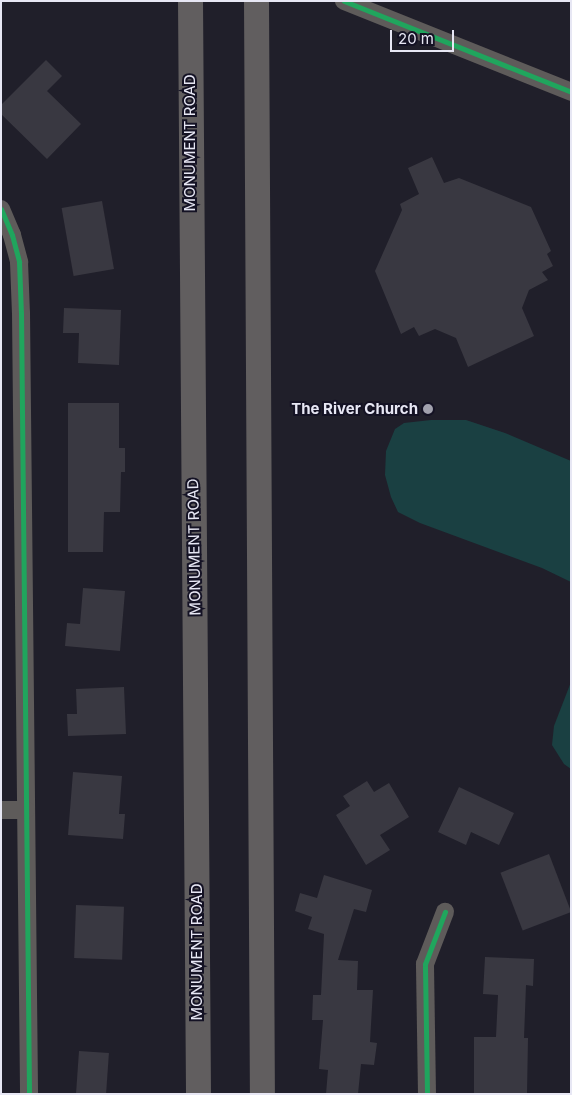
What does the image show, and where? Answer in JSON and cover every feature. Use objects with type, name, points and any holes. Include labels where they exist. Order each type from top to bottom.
[{"type":"main road","name":"MONUMENT ROAD","points":[[190,1],[198,1094]]},
{"type":"main road","points":[[256,1],[262,1094]]},
{"type":"street","points":[[344,1],[571,92]]},
{"type":"street","points":[[1,209],[12,235],[19,262],[21,314],[29,1094]]},
{"type":"street","points":[[1,810],[26,810]]},
{"type":"street","points":[[428,1094],[425,964],[445,912]]},
{"type":"shaded area","points":[[431,420],[466,420],[505,433],[571,461],[571,582],[542,568],[420,523],[398,512],[391,497],[385,475],[386,451],[395,429],[404,423]]},
{"type":"shaded area","points":[[571,682],[571,769],[564,764],[552,745],[554,726]]},
{"type":"building","points":[[46,60],[62,76],[47,91],[81,124],[47,159],[1,114],[1,105]]},
{"type":"building","points":[[432,157],[444,183],[459,178],[531,207],[551,251],[547,254],[553,266],[542,272],[548,280],[529,290],[522,308],[534,336],[468,367],[456,338],[435,329],[419,336],[414,327],[401,334],[375,271],[402,210],[400,204],[419,194],[408,168]]},
{"type":"building","points":[[102,201],[114,269],[74,276],[62,208]]},
{"type":"building","points":[[64,308],[121,310],[119,365],[78,363],[79,333],[63,333]]},
{"type":"building","points":[[68,403],[119,403],[119,448],[125,448],[125,472],[121,472],[120,512],[104,512],[103,552],[68,552]]},
{"type":"building","points":[[83,588],[125,591],[120,651],[65,646],[67,623],[80,624]]},
{"type":"building","points":[[124,687],[126,734],[68,736],[67,714],[77,714],[76,689]]},
{"type":"building","points":[[73,772],[122,776],[119,814],[125,814],[123,839],[68,835]]},
{"type":"building","points":[[367,781],[374,792],[389,783],[409,817],[380,835],[390,850],[366,865],[336,815],[350,806],[343,796]]},
{"type":"building","points":[[459,787],[514,813],[499,845],[471,832],[466,845],[438,832]]},
{"type":"building","points":[[549,854],[571,912],[523,931],[500,873]]},
{"type":"building","points":[[324,875],[372,890],[366,912],[354,909],[338,960],[358,961],[357,990],[373,990],[370,1042],[377,1043],[374,1065],[361,1064],[358,1094],[326,1094],[328,1070],[319,1069],[323,1020],[312,1020],[313,995],[321,995],[324,934],[308,929],[312,917],[295,911],[300,893],[317,898]]},
{"type":"building","points":[[76,905],[124,907],[122,960],[74,958]]},
{"type":"building","points":[[485,957],[534,959],[533,986],[526,985],[524,1038],[528,1038],[527,1094],[474,1094],[474,1037],[496,1037],[498,995],[483,994]]},
{"type":"building","points":[[79,1051],[109,1053],[106,1094],[76,1094]]},
{"type":"cycle path","points":[[344,1],[571,92]]},
{"type":"cycle path","points":[[1,209],[12,235],[19,262],[21,313],[29,1094]]},
{"type":"cycle path","points":[[427,1094],[425,964],[445,912]]},
{"type":"place","name":"The River Church","points":[[428,409]]}]
